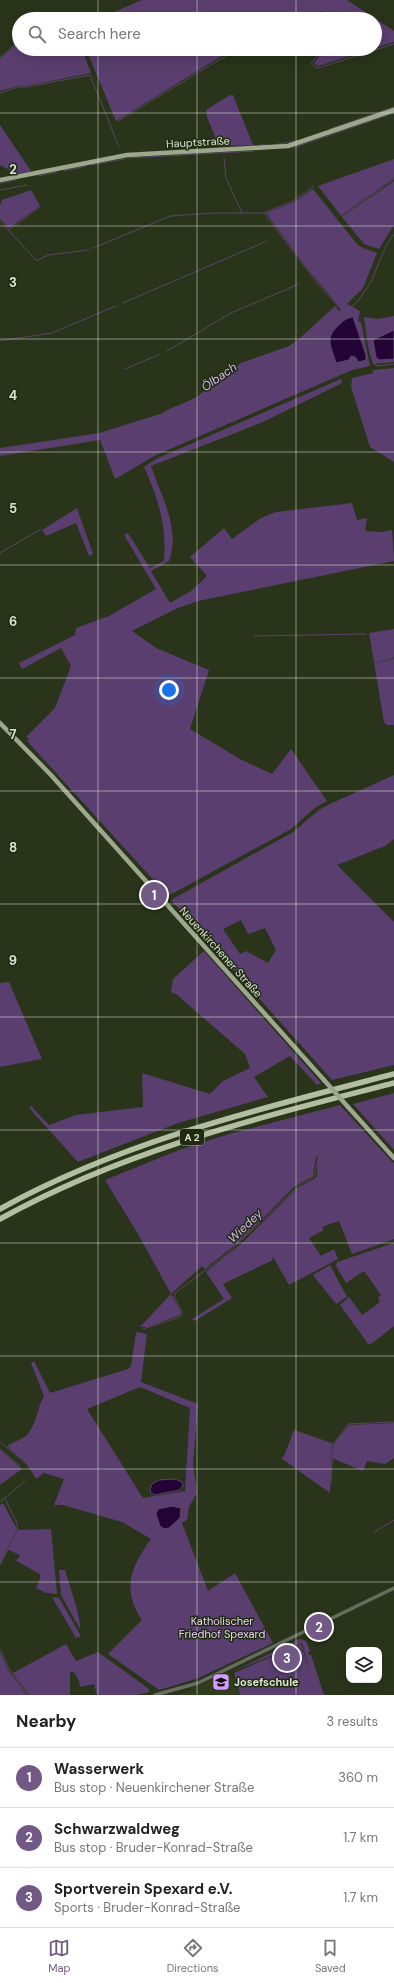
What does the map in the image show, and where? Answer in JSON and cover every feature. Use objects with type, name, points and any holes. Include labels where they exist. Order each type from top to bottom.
[{"type":"highway","name":"A 2","points":[[0,1209],[68,1175],[173,1134],[223,1119],[394,1074]]},
{"type":"highway","name":"A 2","points":[[0,1219],[92,1174],[162,1147],[227,1127],[394,1083]]},
{"type":"main road","name":"Hauptstraße","points":[[0,180],[127,155],[288,146],[394,110]]},
{"type":"main road","name":"Neuenkirchener Straße","points":[[0,723],[51,775],[394,1158]]},
{"type":"street","points":[[155,1695],[204,1680],[394,1588]]},
{"type":"shaded area","points":[[353,317],[366,355],[366,360],[359,362],[355,357],[351,356],[349,360],[336,363],[330,338],[334,330],[342,322]]},
{"type":"shaded area","points":[[394,330],[394,359],[379,360],[376,357],[373,340]]},
{"type":"shaded area","points":[[175,1479],[182,1482],[183,1485],[180,1490],[155,1495],[151,1493],[150,1489],[152,1484],[159,1480]]},
{"type":"shaded area","points":[[172,1506],[181,1508],[180,1518],[169,1528],[164,1529],[160,1526],[156,1514],[158,1509]]},
{"type":"shaded area","name":"Josefschule","points":[[229,1672],[232,1678],[234,1678],[239,1695],[177,1695]]},
{"type":"green space","points":[[142,0],[347,0],[365,12],[322,11],[114,12]]},
{"type":"green space","points":[[382,23],[394,31],[394,42],[382,46]]},
{"type":"green space","points":[[12,48],[12,56],[85,56],[91,73],[0,91],[0,59]]},
{"type":"green space","points":[[89,56],[222,56],[116,121]]},
{"type":"green space","points":[[320,56],[350,56],[318,66],[314,63]]},
{"type":"green space","points":[[230,95],[233,95],[253,145],[219,146],[207,117],[206,110]]},
{"type":"green space","points":[[0,125],[31,171],[17,174],[0,165]]},
{"type":"green space","points":[[394,159],[394,178],[341,216],[318,186]]},
{"type":"green space","points":[[394,181],[394,225],[379,249],[364,244],[342,217]]},
{"type":"green space","points":[[313,189],[356,243],[361,247],[377,253],[363,288],[347,304],[360,311],[358,321],[361,322],[370,366],[352,370],[156,455],[115,479],[100,440],[0,456],[0,448],[99,433],[160,414],[195,398],[241,363],[289,346],[335,306],[339,311],[341,309],[306,267],[266,213],[294,202]]},
{"type":"green space","points":[[31,190],[40,206],[9,228],[0,219],[0,205],[2,200]]},
{"type":"green space","points":[[394,316],[394,362],[373,364],[368,347],[364,317],[378,319]]},
{"type":"green space","points":[[394,368],[394,462],[370,447],[351,387],[352,378],[373,373],[373,370]]},
{"type":"green space","points":[[341,379],[342,383],[263,422],[151,466],[168,513],[173,537],[169,561],[151,571],[170,603],[191,591],[207,576],[190,557],[224,528],[232,539],[261,518],[276,512],[352,503],[357,520],[367,518],[365,531],[380,532],[392,530],[394,561],[198,601],[178,608],[132,631],[156,648],[209,670],[190,729],[240,759],[272,774],[291,749],[327,801],[316,807],[291,829],[168,896],[27,741],[29,739],[26,737],[55,708],[71,666],[61,648],[22,669],[19,663],[75,635],[76,628],[109,616],[156,589],[124,535],[128,533],[150,568],[164,561],[165,548],[163,524],[157,501],[144,467],[158,458]]},
{"type":"green space","points":[[77,508],[93,554],[89,556],[76,523],[46,536],[42,530]]},
{"type":"green space","points":[[394,629],[394,657],[374,662],[369,633]]},
{"type":"green space","points":[[394,659],[394,725],[387,725],[384,722],[374,663]]},
{"type":"green space","points":[[394,775],[394,839],[385,846],[337,865],[394,922],[394,1065],[332,1080],[171,900],[293,832],[319,810]],"holes":[[[241,920],[248,934],[265,928],[276,950],[268,963],[246,951],[240,954],[223,929]]]},
{"type":"green space","points":[[204,951],[321,1083],[317,1085],[290,1056],[254,1077],[268,1097],[178,1123],[78,1162],[29,1108],[31,1106],[49,1125],[76,1115],[143,1107],[142,1073],[210,1094],[223,1081],[250,1068],[245,1054],[176,994],[171,992],[173,979]]},
{"type":"green space","points":[[9,982],[42,1059],[0,1067],[0,983]]},
{"type":"green space","points":[[394,1093],[394,1150],[353,1104]]},
{"type":"green space","points":[[340,1105],[394,1164],[394,1239],[352,1254],[339,1221],[322,1227],[324,1230],[309,1238],[321,1256],[334,1249],[338,1259],[289,1285],[273,1257],[273,1260],[223,1284],[232,1298],[195,1321],[192,1319],[224,1299],[206,1272],[241,1244],[296,1189],[317,1176],[318,1156],[316,1157],[313,1176],[294,1187],[239,1242],[205,1269],[202,1266],[171,1294],[138,1234],[105,1180],[179,1150],[229,1134]]},
{"type":"green space","points":[[394,1243],[394,1326],[371,1344],[368,1344],[340,1305],[349,1297],[362,1315],[380,1302],[378,1297],[381,1295],[364,1271],[346,1283],[336,1266],[337,1262]]},
{"type":"green space","points":[[330,1265],[347,1297],[336,1304],[313,1275]]},
{"type":"green space","points":[[171,1294],[181,1312],[180,1315],[148,1327],[140,1327]]},
{"type":"green space","name":"Katholischer Friedhof Spexard","points":[[136,1332],[147,1334],[141,1382],[198,1404],[193,1465],[197,1493],[189,1507],[187,1520],[182,1523],[208,1591],[235,1573],[273,1643],[196,1679],[159,1690],[108,1654],[142,1620],[132,1598],[130,1588],[131,1578],[138,1559],[151,1539],[122,1522],[63,1505],[54,1505],[64,1479],[44,1473],[36,1479],[27,1464],[7,1446],[27,1435],[30,1431],[44,1396],[31,1363],[34,1361],[50,1393],[128,1369],[131,1366]],"holes":[[[140,1387],[190,1408],[185,1491],[143,1498],[87,1409]]]},
{"type":"green space","points":[[394,1423],[394,1458],[385,1464],[367,1461],[363,1471],[332,1458],[334,1444],[349,1425]]},
{"type":"green space","points":[[294,1430],[332,1444],[330,1493],[281,1458],[284,1456]]},
{"type":"green space","points":[[0,1450],[22,1469],[0,1485]]},
{"type":"green space","points":[[3,1503],[17,1529],[0,1564],[0,1505]]},
{"type":"green space","points":[[51,1529],[57,1594],[46,1593],[36,1588],[40,1579],[40,1574],[16,1561],[20,1555],[8,1550],[18,1530]]},
{"type":"green space","points":[[59,1570],[65,1570],[77,1609],[80,1629],[61,1595]]},
{"type":"green space","points":[[52,1597],[59,1598],[81,1636],[76,1638]]},
{"type":"green space","points":[[300,1639],[306,1641],[310,1651],[308,1652],[309,1655],[311,1655],[324,1695],[240,1695],[234,1673],[301,1644],[311,1676],[302,1643],[232,1672]]},
{"type":"green space","points":[[66,1644],[76,1661],[98,1652],[149,1689],[149,1692],[137,1695],[97,1695],[94,1684],[80,1687],[79,1681],[74,1672],[70,1672],[70,1695],[29,1695],[13,1673]]},
{"type":"green space","points":[[0,1652],[8,1670],[27,1695],[0,1695]]},
{"type":"waterway","points":[[313,0],[316,6],[326,12]]},
{"type":"waterway","points":[[382,48],[394,44]]},
{"type":"waterway","points":[[0,58],[12,47]]},
{"type":"waterway","points":[[118,121],[225,56]]},
{"type":"waterway","points":[[317,56],[311,64],[318,68],[356,56]]},
{"type":"waterway","points":[[0,93],[16,88],[90,75],[119,147]]},
{"type":"waterway","points":[[330,129],[394,107]]},
{"type":"waterway","points":[[293,148],[394,113]]},
{"type":"waterway","points":[[0,127],[6,143],[22,171]]},
{"type":"waterway","points":[[273,145],[297,141]]},
{"type":"waterway","points":[[260,145],[267,145]]},
{"type":"waterway","points":[[129,158],[254,151]]},
{"type":"waterway","points":[[224,158],[226,178],[242,213]]},
{"type":"waterway","points":[[92,165],[124,159]]},
{"type":"waterway","points":[[64,171],[86,166]]},
{"type":"waterway","points":[[38,176],[57,172]]},
{"type":"waterway","points":[[343,216],[394,179]]},
{"type":"waterway","points":[[0,183],[16,180]]},
{"type":"waterway","points":[[0,190],[27,185]]},
{"type":"waterway","points":[[93,248],[170,216],[215,213],[264,213],[293,201],[313,187]]},
{"type":"waterway","points":[[9,230],[40,207]]},
{"type":"waterway","points":[[264,213],[322,289],[345,313]]},
{"type":"waterway","points":[[0,221],[36,260],[48,255],[89,250]]},
{"type":"waterway","name":"Ölbach","points":[[0,452],[103,435],[186,410],[250,366],[291,354],[312,342],[357,302],[371,282],[386,246],[394,234]]},
{"type":"waterway","points":[[123,303],[267,241]]},
{"type":"waterway","points":[[167,351],[231,313],[299,284]]},
{"type":"waterway","points":[[0,341],[52,333],[116,306]]},
{"type":"waterway","points":[[161,417],[166,411],[195,399],[242,364],[289,347],[301,340],[337,306]]},
{"type":"waterway","points":[[125,369],[160,354]]},
{"type":"waterway","points":[[371,354],[376,366],[394,364]]},
{"type":"waterway","points":[[374,371],[394,369]]},
{"type":"waterway","points":[[0,553],[41,529]]},
{"type":"waterway","points":[[372,558],[394,553]]},
{"type":"waterway","points":[[254,636],[366,634]]},
{"type":"waterway","points":[[375,662],[394,658]]},
{"type":"waterway","name":"Wiedey","points":[[387,1139],[394,1137]]},
{"type":"waterway","name":"Wiedey","points":[[143,1329],[182,1315],[182,1312],[174,1297],[175,1293],[226,1255],[295,1189],[313,1177],[315,1175],[318,1158],[337,1149],[374,1145]]},
{"type":"waterway","name":"Wiedey","points":[[11,1450],[34,1439],[41,1423],[47,1399],[135,1373],[141,1333]]},
{"type":"waterway","points":[[331,1483],[333,1445],[348,1424],[394,1422]]},
{"type":"waterway","points":[[295,1431],[333,1444]]},
{"type":"waterway","name":"Wiedey","points":[[0,1442],[27,1464],[31,1470]]},
{"type":"waterway","points":[[0,1449],[20,1466]]},
{"type":"waterway","name":"Wiedey","points":[[0,1502],[25,1481]]},
{"type":"waterway","points":[[0,1565],[18,1529],[16,1521],[5,1499]]},
{"type":"waterway","points":[[374,1532],[394,1520]]},
{"type":"waterway","points":[[0,1649],[9,1669],[28,1695]]},
{"type":"place","name":"Wasserwerk","points":[[154,895]]},
{"type":"place","name":"Schwarzwaldweg","points":[[319,1627]]},
{"type":"place","name":"Sportverein Spexard e.V.","points":[[287,1658]]},
{"type":"place","name":"Josefschule","points":[[221,1682]]}]
